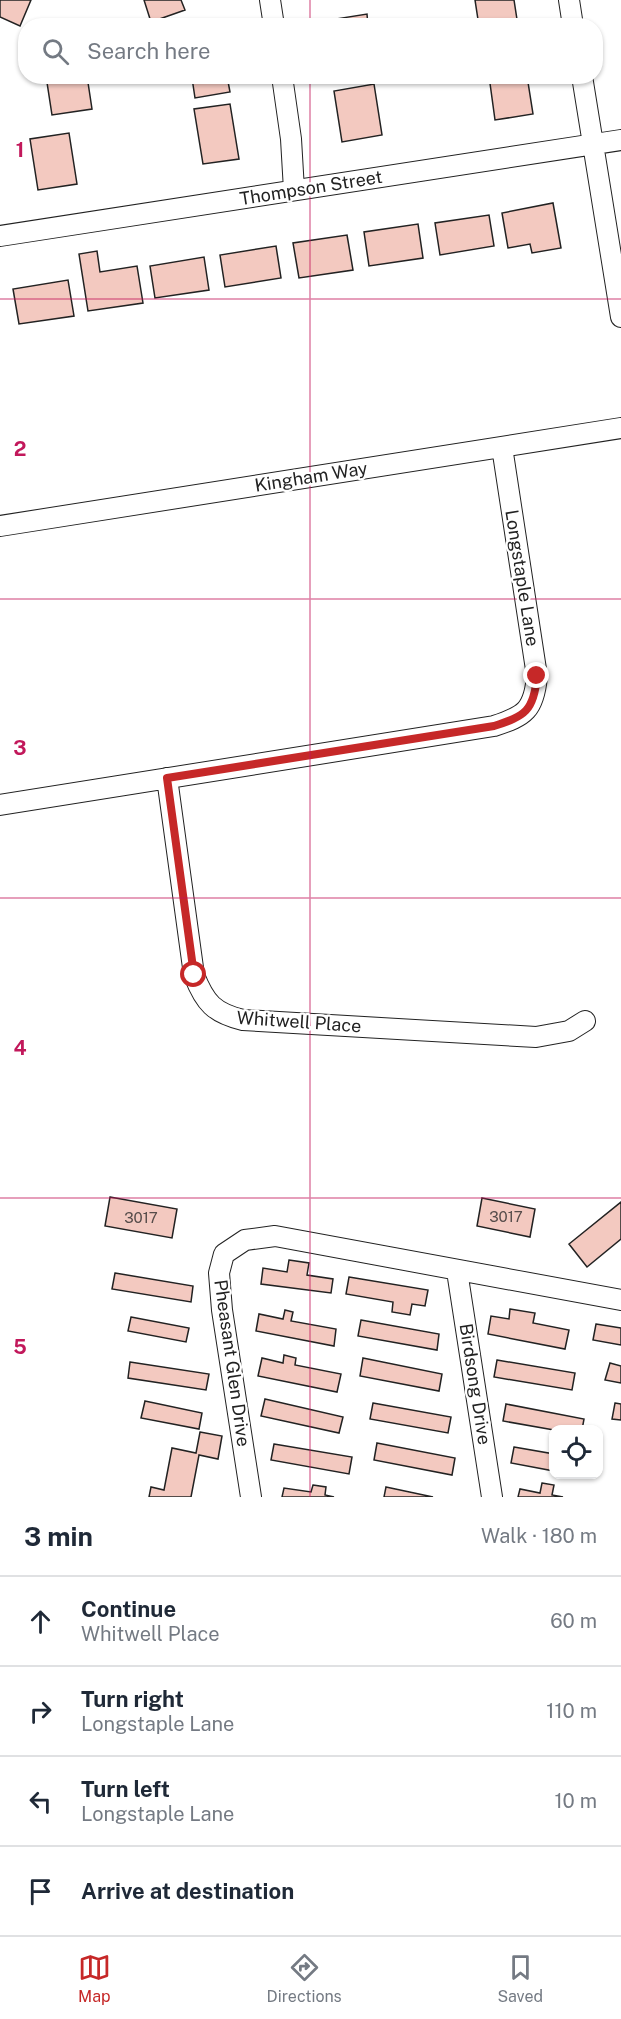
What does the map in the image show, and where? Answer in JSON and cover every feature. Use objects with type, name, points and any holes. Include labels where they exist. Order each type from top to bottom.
[{"type":"street","points":[[270,0],[273,18]]},
{"type":"street","points":[[569,0],[572,18]]},
{"type":"street","points":[[283,84],[291,139],[294,190]]},
{"type":"street","points":[[583,84],[621,317]]},
{"type":"street","name":"Thompson Street","points":[[0,236],[621,140]]},
{"type":"street","name":"Kingham Way","points":[[0,526],[621,428]]},
{"type":"street","name":"Longstaple Lane","points":[[0,805],[494,726],[512,720],[527,711],[536,696],[537,676],[502,447]]},
{"type":"street","name":"Whitwell Place","points":[[167,778],[194,975],[201,992],[211,1005],[226,1016],[243,1020],[536,1037],[569,1031],[585,1021]]},
{"type":"street","name":"Pheasant Glen Drive","points":[[251,1497],[222,1310],[219,1273],[224,1254],[245,1240],[275,1236],[457,1271]]},
{"type":"street","points":[[457,1271],[621,1300]]},
{"type":"street","name":"Birdsong Drive","points":[[457,1271],[492,1497]]},
{"type":"building","points":[[0,0],[31,0],[23,18],[18,18],[18,25],[0,17]]},
{"type":"building","points":[[144,0],[181,0],[185,10],[162,18],[150,18]]},
{"type":"building","points":[[475,0],[514,0],[517,18],[478,18]]},
{"type":"building","points":[[367,14],[367,18],[342,18]]},
{"type":"building","points":[[47,84],[88,84],[92,109],[52,115]]},
{"type":"building","points":[[193,84],[228,84],[230,92],[195,98]]},
{"type":"building","points":[[374,84],[382,135],[342,142],[334,91]]},
{"type":"building","points":[[490,84],[528,84],[533,114],[495,120]]},
{"type":"building","points":[[230,104],[239,159],[203,164],[194,109]]},
{"type":"building","points":[[69,133],[77,184],[38,190],[30,139]]},
{"type":"building","points":[[553,203],[561,248],[532,253],[530,244],[508,248],[502,213]]},
{"type":"building","points":[[489,215],[494,246],[440,255],[435,223]]},
{"type":"building","points":[[418,224],[423,258],[369,266],[364,232]]},
{"type":"building","points":[[347,235],[353,270],[299,278],[293,243]]},
{"type":"building","points":[[276,246],[281,278],[225,287],[220,255]]},
{"type":"building","points":[[97,251],[100,272],[137,266],[143,303],[88,311],[79,254]]},
{"type":"building","points":[[204,257],[209,290],[155,298],[150,266]]},
{"type":"building","points":[[68,280],[74,316],[19,324],[13,289]]},
{"type":"building","points":[[110,1197],[177,1209],[172,1238],[105,1226]]},
{"type":"building","points":[[482,1198],[535,1209],[530,1237],[477,1226]]},
{"type":"building","points":[[621,1202],[621,1239],[587,1267],[569,1244]]},
{"type":"building","points":[[289,1260],[309,1263],[307,1275],[333,1279],[331,1293],[261,1284],[263,1268],[287,1272]]},
{"type":"building","points":[[115,1273],[193,1286],[191,1302],[112,1289]]},
{"type":"building","points":[[349,1277],[428,1290],[425,1306],[412,1304],[410,1315],[392,1312],[393,1302],[346,1294]]},
{"type":"building","points":[[510,1309],[535,1313],[533,1323],[569,1330],[565,1349],[488,1334],[491,1316],[509,1319]]},
{"type":"building","points":[[285,1310],[293,1312],[291,1321],[336,1329],[334,1346],[256,1331],[259,1314],[283,1319]]},
{"type":"building","points":[[131,1317],[189,1328],[186,1342],[128,1331]]},
{"type":"building","points":[[361,1320],[439,1334],[437,1350],[358,1336]]},
{"type":"building","points":[[596,1324],[621,1328],[621,1345],[593,1340]]},
{"type":"building","points":[[284,1355],[296,1358],[295,1365],[341,1374],[337,1392],[258,1376],[262,1358],[283,1363]]},
{"type":"building","points":[[363,1358],[442,1374],[439,1391],[360,1376]]},
{"type":"building","points":[[497,1360],[575,1373],[572,1390],[494,1377]]},
{"type":"building","points":[[130,1362],[209,1374],[206,1390],[128,1378]]},
{"type":"building","points":[[610,1363],[621,1366],[621,1383],[605,1380]]},
{"type":"building","points":[[265,1399],[343,1417],[339,1433],[261,1416]]},
{"type":"building","points":[[145,1401],[202,1413],[199,1429],[141,1418]]},
{"type":"building","points":[[373,1403],[451,1417],[448,1433],[370,1419]]},
{"type":"building","points":[[615,1403],[621,1404],[621,1420],[612,1419]]},
{"type":"building","points":[[506,1404],[584,1419],[583,1425],[549,1425],[549,1429],[503,1421]]},
{"type":"building","points":[[200,1432],[222,1436],[218,1459],[199,1455],[191,1497],[149,1497],[151,1487],[164,1490],[172,1448],[196,1453]]},
{"type":"building","points":[[377,1443],[455,1458],[452,1475],[374,1460]]},
{"type":"building","points":[[274,1444],[352,1457],[349,1474],[271,1460]]},
{"type":"building","points":[[514,1447],[549,1453],[549,1470],[511,1463]]},
{"type":"building","points":[[542,1483],[554,1485],[552,1495],[563,1497],[518,1497],[520,1489],[540,1493]]},
{"type":"building","points":[[313,1485],[326,1487],[325,1495],[334,1497],[282,1497],[284,1488],[311,1492]]},
{"type":"building","points":[[386,1487],[433,1497],[384,1497]]},
{"type":"route","points":[[194,975],[167,778],[494,726],[512,720],[527,711],[536,696],[537,676]]}]
